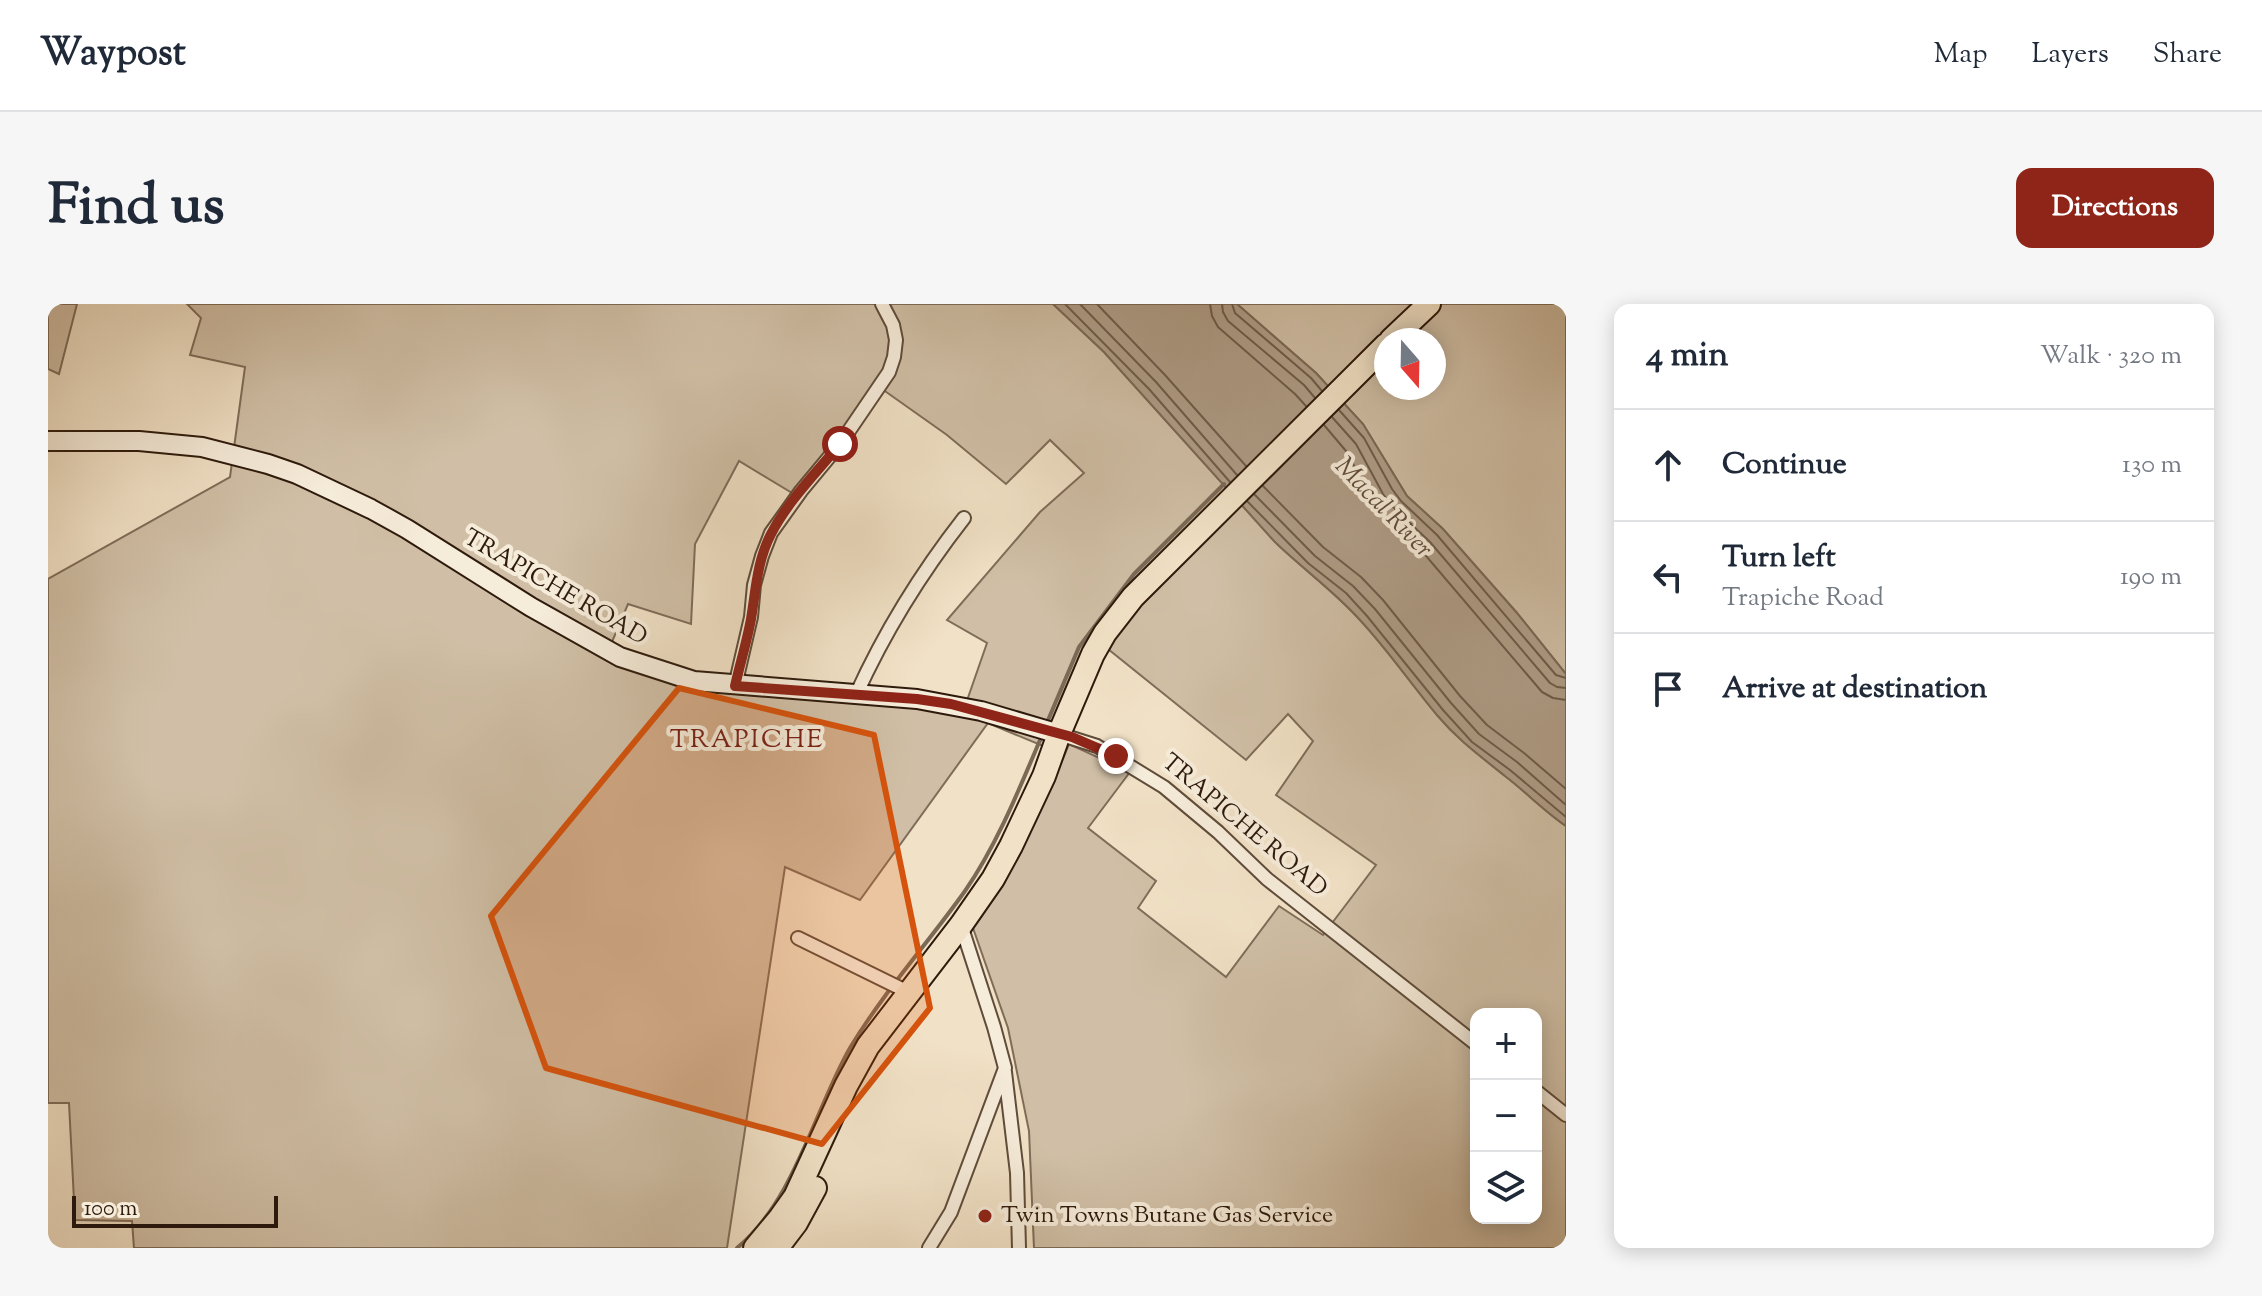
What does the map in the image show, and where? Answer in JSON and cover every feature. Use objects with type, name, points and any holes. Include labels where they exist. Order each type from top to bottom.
[{"type":"highway","points":[[1404,328],[1429,304]]},
{"type":"highway","points":[[775,1243],[808,1205],[869,1068],[909,995],[993,879],[1011,846],[1044,776],[1083,676],[1105,633],[1133,597],[1374,357]]},
{"type":"street","points":[[735,686],[751,617],[754,585],[771,533],[840,444],[889,372],[896,340],[893,325],[882,304]]},
{"type":"street","name":"TRAPICHE ROAD","points":[[48,441],[171,443],[228,453],[297,474],[371,509],[531,607],[620,657],[694,681],[951,704],[1097,746],[1164,787],[1218,832],[1267,879],[1470,1039]]},
{"type":"street","points":[[856,695],[900,611],[932,559],[964,518]]},
{"type":"street","points":[[961,925],[1005,1068],[1017,1173],[1019,1248]]},
{"type":"street","points":[[798,938],[909,995]]},
{"type":"street","points":[[929,1248],[951,1212],[1005,1068]]},
{"type":"street","points":[[1542,1096],[1566,1115]]},
{"type":"highlighted area","points":[[679,688],[874,735],[930,1008],[822,1144],[546,1068],[491,916]]},
{"type":"shaded area","points":[[48,304],[77,304],[59,374],[48,369]]},
{"type":"shaded area","points":[[187,304],[1053,304],[1104,352],[1275,542],[1360,620],[1453,733],[1566,826],[1566,1248],[1034,1248],[1029,1131],[1008,1028],[973,928],[1002,885],[1027,839],[1069,744],[1130,772],[1088,828],[1156,881],[1138,908],[1226,977],[1279,906],[1323,935],[1376,865],[1276,795],[1313,741],[1288,714],[1246,760],[1108,649],[1129,617],[1179,562],[1166,549],[1126,588],[1102,618],[1073,671],[1043,746],[988,723],[860,900],[785,867],[727,1248],[134,1248],[132,1221],[75,1220],[69,1103],[48,1103],[48,579],[230,477],[245,367],[190,355],[201,318]],"holes":[[[882,389],[947,435],[1006,484],[1050,440],[1084,473],[1040,512],[947,620],[987,643],[963,712],[699,691],[606,656],[628,604],[691,624],[695,544],[739,461],[802,499]]]},
{"type":"shaded area","points":[[1237,304],[1566,304],[1566,674],[1443,529],[1407,496],[1363,424],[1316,373]]},
{"type":"water","name":"Macal River","points":[[1053,304],[1237,304],[1316,373],[1363,424],[1407,496],[1443,529],[1566,674],[1566,826],[1453,733],[1360,620],[1275,542],[1104,352]]},
{"type":"waterway","points":[[1046,725],[1079,647],[1134,574],[1224,484]]},
{"type":"waterway","points":[[737,1248],[757,1228],[789,1180],[850,1048],[977,873],[1008,814],[1043,733]]},
{"type":"place","name":"Twin Towns Butane Gas Service","points":[[985,1216]]},
{"type":"district","name":"TRAPICHE","points":[[747,740]]},
{"type":"route","points":[[840,444],[771,533],[754,585],[751,617],[735,686],[951,704],[1072,737],[1116,756]]}]
